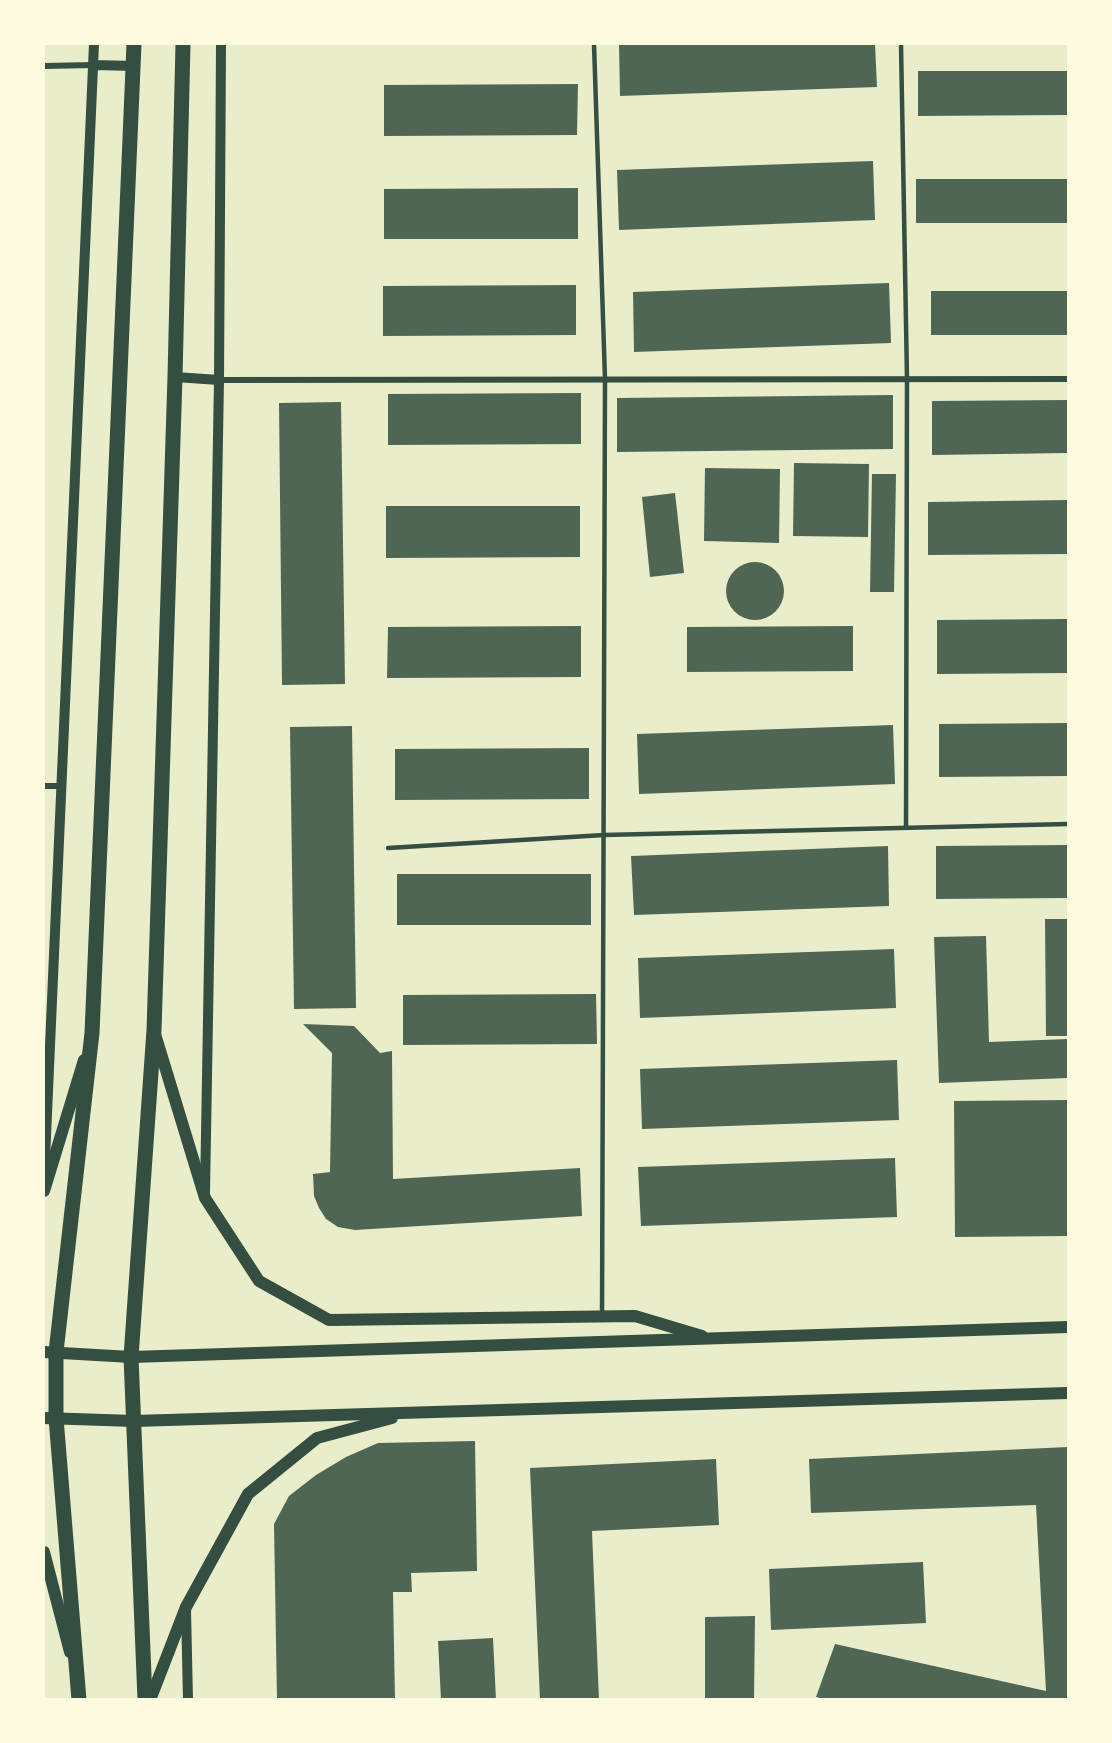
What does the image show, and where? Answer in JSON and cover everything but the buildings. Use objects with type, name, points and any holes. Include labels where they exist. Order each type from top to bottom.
[{"type":"main road","points":[[79,1700],[50,1418],[50,1352],[92,1033],[134,44]]},
{"type":"main road","points":[[145,1700],[131,1357],[154,1030],[183,44]]},
{"type":"main road","points":[[154,1030],[205,1198],[259,1281],[329,1320],[634,1316],[712,1339]]},
{"type":"main road","points":[[44,1191],[92,1033]]},
{"type":"main road","points":[[50,1352],[131,1357],[1068,1327]]},
{"type":"main road","points":[[50,1418],[134,1421],[1068,1393]]},
{"type":"main road","points":[[150,1700],[186,1607],[248,1494],[317,1438],[411,1413]]},
{"type":"main road","points":[[44,1552],[77,1679]]},
{"type":"street","points":[[44,1191],[94,44]]},
{"type":"street","points":[[205,1198],[219,380],[221,44]]},
{"type":"street","points":[[44,66],[134,66]]},
{"type":"street","points":[[175,377],[219,380],[1068,379]]},
{"type":"street","points":[[44,786],[62,786]]},
{"type":"street","points":[[186,1607],[188,1700]]},
{"type":"lane","points":[[594,44],[605,379],[602,1316]]},
{"type":"lane","points":[[901,44],[907,379],[906,828]]},
{"type":"lane","points":[[388,848],[603,835],[1068,824]]}]
